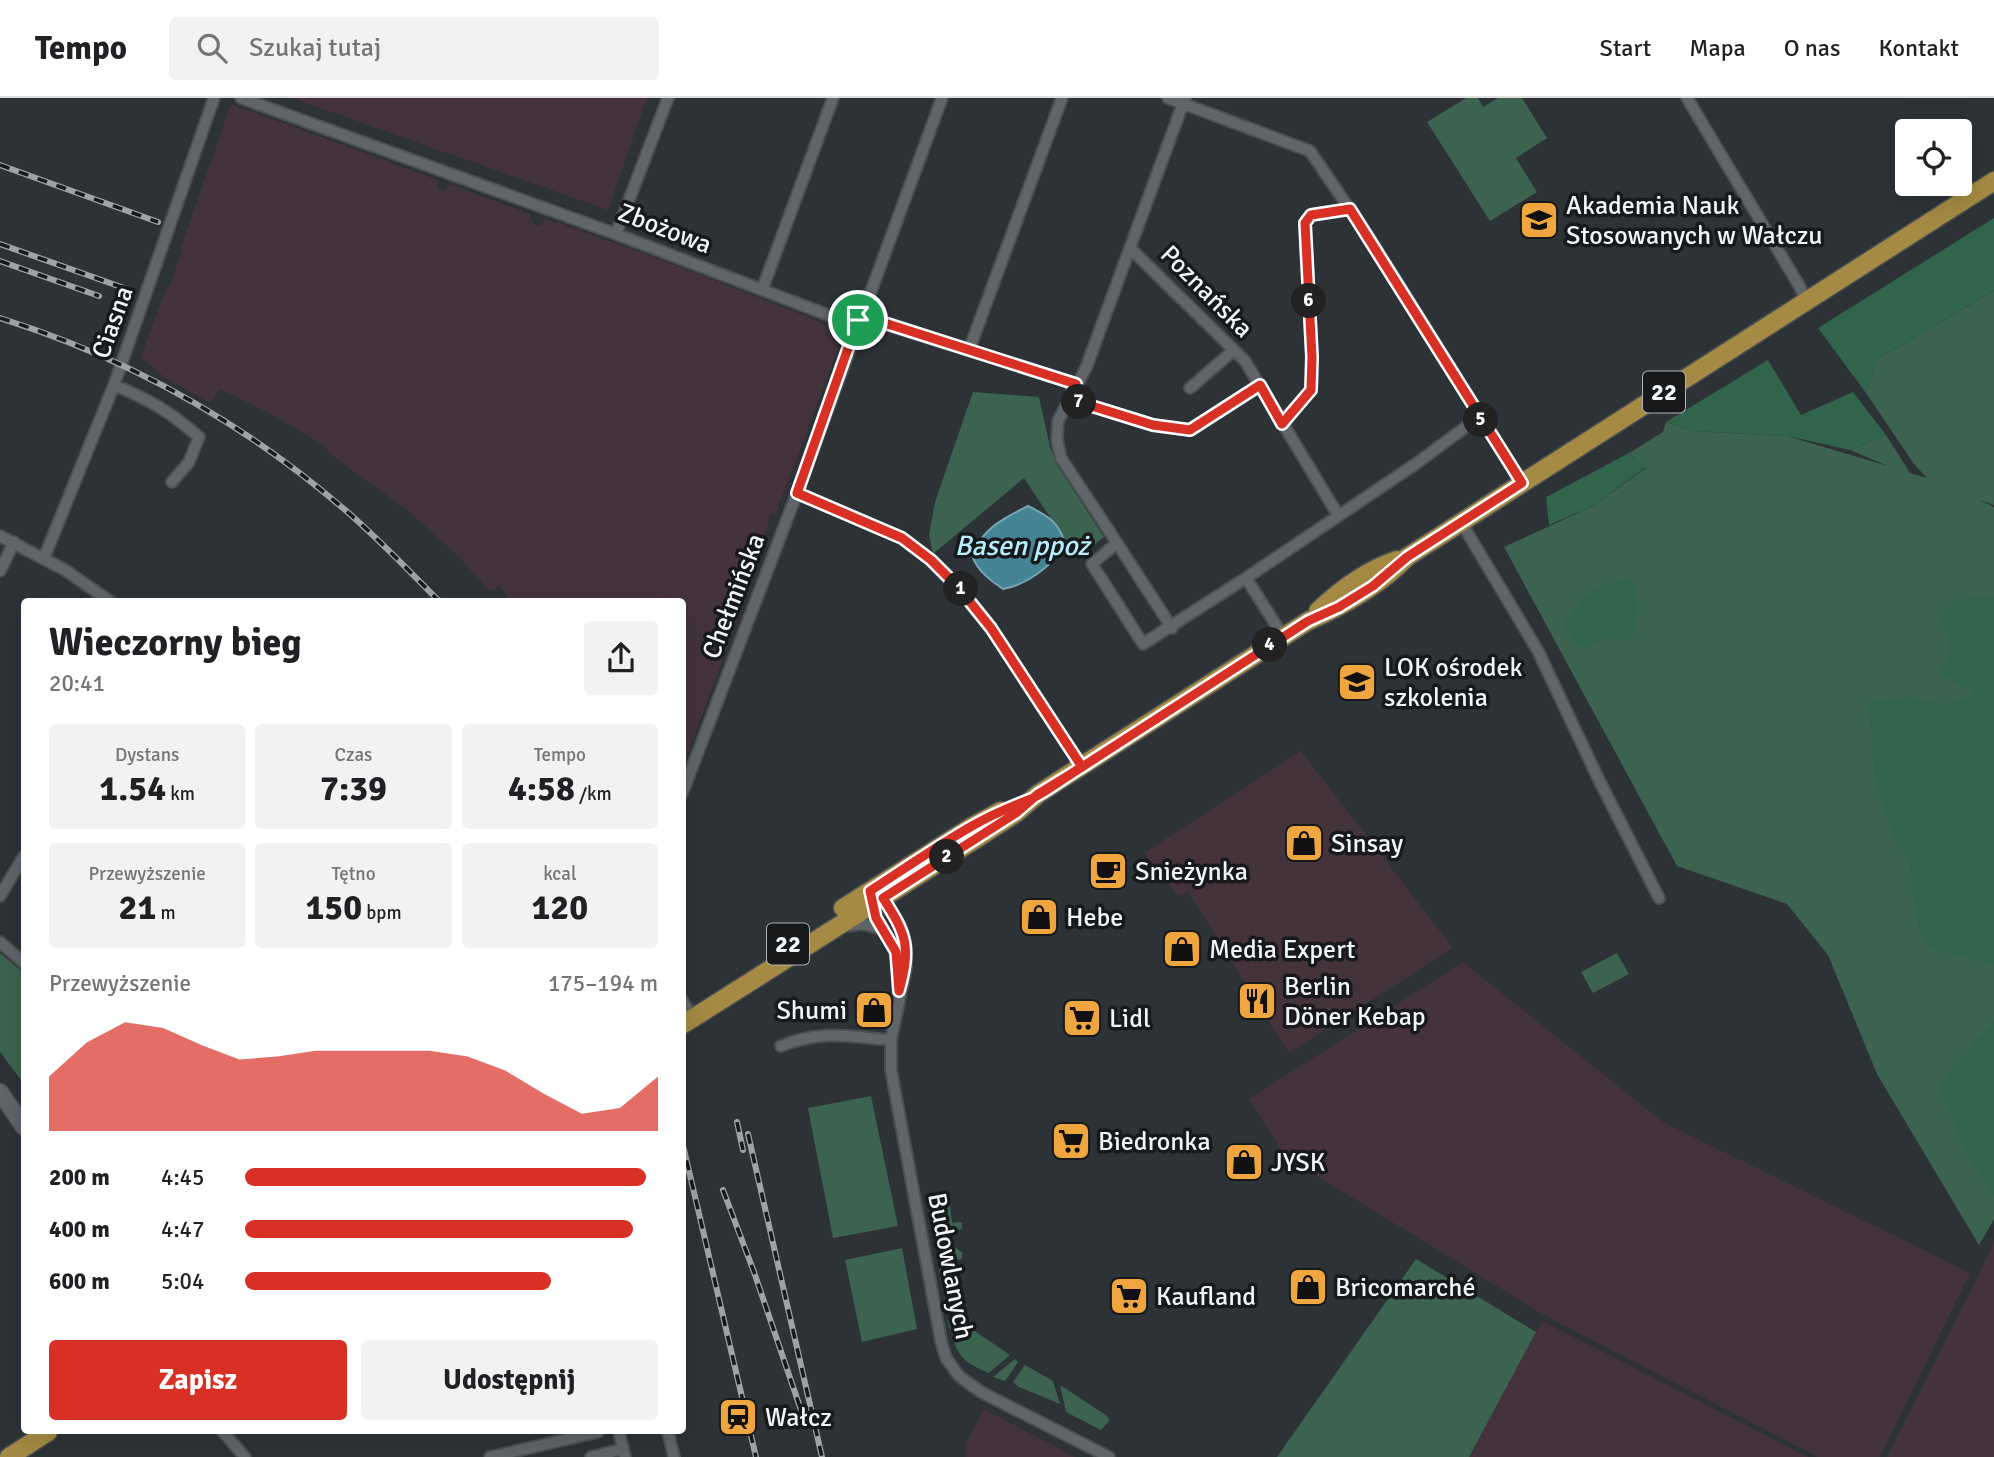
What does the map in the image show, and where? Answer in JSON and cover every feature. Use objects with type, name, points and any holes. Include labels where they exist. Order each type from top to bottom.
[{"type":"main road","name":"22","points":[[711,1005],[836,928],[971,827],[1011,805],[1033,798],[1283,636],[1373,586],[1407,557],[1994,181]]},
{"type":"main road","name":"22","points":[[688,1021],[793,941],[875,897]]},
{"type":"main road","points":[[9,1457],[45,1434]]},
{"type":"street","name":"Ciasna","points":[[44,558],[114,385],[214,98]]},
{"type":"street","name":"Zbożowa","points":[[241,98],[617,234],[842,320],[869,318],[1076,384]]},
{"type":"street","points":[[617,234],[668,98]]},
{"type":"street","points":[[762,290],[833,98]]},
{"type":"street","name":"Chełmińska","points":[[686,784],[797,493],[858,320],[942,98]]},
{"type":"street","points":[[969,349],[1062,98]]},
{"type":"street","points":[[1168,98],[1184,101],[1310,151],[1350,209],[1522,483]]},
{"type":"street","points":[[1687,98],[1794,277],[1806,302]]},
{"type":"street","points":[[1131,249],[1184,101]]},
{"type":"street","points":[[1282,424],[1311,390],[1312,357],[1305,223],[1311,215],[1350,209]]},
{"type":"street","name":"Poznańska","points":[[1172,628],[1061,458],[1058,440],[1058,421],[1086,368],[1131,249],[1234,350],[1260,385],[1338,515]]},
{"type":"street","points":[[1190,388],[1234,350]]},
{"type":"street","points":[[114,385],[153,401],[199,437],[189,462],[172,482]]},
{"type":"street","points":[[1069,399],[1153,425],[1190,430],[1260,385]]},
{"type":"street","points":[[1117,543],[1092,564],[1143,644],[1246,579],[1417,463],[1479,417]]},
{"type":"street","points":[[797,493],[902,538],[931,560],[958,587],[991,628],[1082,767]]},
{"type":"street","points":[[1461,522],[1538,651],[1659,898]]},
{"type":"street","points":[[0,536],[44,558],[105,598]]},
{"type":"street","points":[[0,571],[14,542]]},
{"type":"street","points":[[1246,579],[1283,636]]},
{"type":"street","points":[[0,896],[21,861]]},
{"type":"street","name":"Budowlanych","points":[[875,897],[882,929],[896,952],[899,991]]},
{"type":"street","name":"Budowlanych","points":[[875,897],[904,935],[905,968],[891,1040],[891,1070],[946,1358],[959,1376],[989,1397],[1109,1457]]},
{"type":"street","points":[[836,928],[862,924],[882,929]]},
{"type":"street","points":[[0,942],[21,960]]},
{"type":"street","points":[[781,1046],[803,1037],[827,1035],[891,1040]]},
{"type":"street","points":[[0,1092],[21,1123]]},
{"type":"street","points":[[490,1457],[589,1434]]},
{"type":"street","points":[[591,1457],[624,1453],[619,1434]]},
{"type":"street","points":[[668,1434],[674,1457]]},
{"type":"street","points":[[233,1436],[245,1457]]},
{"type":"shaded area","points":[[292,98],[647,98],[608,210]]},
{"type":"shaded area","points":[[231,104],[438,180],[437,189],[445,191],[449,184],[530,214],[533,224],[540,226],[545,219],[557,222],[691,271],[808,317],[838,332],[840,340],[834,359],[775,515],[771,514],[764,536],[768,538],[686,759],[686,598],[508,598],[500,586],[490,591],[457,555],[406,509],[326,451],[328,448],[275,416],[220,389],[210,403],[164,377],[141,357],[167,286],[170,286],[182,251],[180,250]]},
{"type":"shaded area","points":[[1301,751],[1453,948],[1289,1053],[1188,891],[1178,896],[1144,853]]},
{"type":"shaded area","points":[[1463,962],[1663,1122],[1970,1273],[1880,1457],[1818,1457],[1544,1315],[1286,1157],[1249,1099]]},
{"type":"shaded area","points":[[1994,1242],[1994,1457],[1887,1457],[1979,1274]]},
{"type":"shaded area","points":[[1542,1321],[1808,1457],[1469,1457]]},
{"type":"shaded area","points":[[984,1409],[1075,1457],[966,1457],[966,1443]]},
{"type":"green space","points":[[1466,98],[1478,98],[1483,107],[1498,98],[1522,98],[1547,138],[1516,158],[1537,192],[1490,221],[1427,122]]},
{"type":"green space","points":[[1994,218],[1994,291],[1876,360],[1866,393],[1818,328]]},
{"type":"green space","points":[[1994,291],[1994,505],[1979,500],[1994,507],[1994,1219],[1979,1245],[1877,1074],[1828,955],[1787,904],[1677,866],[1504,547],[1591,507],[1646,468],[1629,453],[1663,432],[1666,422],[1693,431],[1787,436],[1888,466],[1850,450],[1886,435],[1910,473],[1927,478],[1914,464],[1866,393],[1876,360]]},
{"type":"green space","points":[[1768,360],[1801,415],[1853,392],[1886,435],[1850,450],[1787,436],[1693,431],[1666,422]]},
{"type":"green space","points":[[973,392],[1039,397],[1050,447],[1057,465],[1104,537],[1077,558],[1024,478],[933,554],[929,535],[935,502]]},
{"type":"green space","points":[[1629,453],[1646,467],[1591,507],[1549,525],[1546,497]]},
{"type":"green space","points":[[1630,577],[1636,593],[1637,608],[1632,640],[1605,638],[1586,648],[1573,642],[1564,622],[1585,596]]},
{"type":"green space","points":[[1994,598],[1994,966],[1931,948],[1919,930],[1909,861],[1893,837],[1875,779],[1867,702],[1908,697],[1948,706],[1976,693],[1940,673],[1952,647],[1940,618],[1957,599]]},
{"type":"green space","points":[[0,953],[21,970],[21,1080],[0,1052]]},
{"type":"green space","points":[[1617,953],[1629,974],[1593,993],[1581,972]]},
{"type":"green space","points":[[1994,1021],[1994,1196],[1966,1152],[1939,1085]]},
{"type":"green space","points":[[871,1096],[898,1226],[833,1238],[808,1108]]},
{"type":"green space","points":[[949,1197],[952,1223],[962,1222],[962,1229],[946,1231],[933,1221],[927,1200]]},
{"type":"green space","points":[[946,1247],[954,1247],[962,1252],[962,1259],[940,1261]]},
{"type":"green space","points":[[902,1248],[917,1329],[862,1342],[845,1260]]},
{"type":"green space","points":[[1416,1259],[1536,1332],[1469,1457],[1277,1457]]},
{"type":"green space","points":[[941,1267],[947,1267],[954,1312],[948,1311],[939,1271]]},
{"type":"green space","points":[[957,1319],[1010,1355],[989,1373],[970,1364],[956,1347],[947,1320]]},
{"type":"green space","points":[[1015,1359],[1018,1362],[1005,1381],[993,1377]]},
{"type":"green space","points":[[1025,1365],[1053,1381],[1060,1404],[1013,1382]]},
{"type":"green space","points":[[1060,1385],[1110,1420],[1101,1430],[1066,1412]]},
{"type":"water","name":"Basen ppoż","points":[[1028,506],[1053,521],[1066,546],[1038,573],[1022,583],[1003,589],[989,579],[972,555],[988,531]]},
{"type":"railway","points":[[0,165],[158,222]]},
{"type":"railway","points":[[0,244],[124,288]]},
{"type":"railway","points":[[0,261],[99,296]]},
{"type":"railway","points":[[0,318],[94,352],[225,421],[266,448],[344,509],[436,598]]},
{"type":"railway","points":[[737,1122],[743,1150]]},
{"type":"railway","points":[[748,1134],[822,1457]]},
{"type":"railway","points":[[686,1158],[756,1457]]},
{"type":"railway","points":[[723,1190],[803,1416]]},
{"type":"place","name":"Akademia Nauk Stosowanych w Wałczu","points":[[1539,220]]},
{"type":"place","name":"LOK ośrodek szkolenia","points":[[1357,682]]},
{"type":"place","name":"Sinsay","points":[[1304,843]]},
{"type":"place","name":"Snieżynka","points":[[1108,871]]},
{"type":"place","name":"Hebe","points":[[1039,917]]},
{"type":"place","name":"Media Expert","points":[[1182,949]]},
{"type":"place","name":"Berlin Döner Kebap","points":[[1257,1001]]},
{"type":"place","name":"Shumi","points":[[874,1010]]},
{"type":"place","name":"Lidl","points":[[1082,1018]]},
{"type":"place","name":"Biedronka","points":[[1071,1141]]},
{"type":"place","name":"JYSK","points":[[1244,1162]]},
{"type":"place","name":"Bricomarché","points":[[1308,1287]]},
{"type":"place","name":"Kaufland","points":[[1129,1296]]},
{"type":"place","name":"Wałcz","points":[[738,1417]]},
{"type":"route","points":[[858,320],[797,493],[902,538],[931,560],[958,587],[991,628],[1082,767],[1038,794],[1016,813],[883,898],[900,925],[906,946],[905,968],[899,991],[896,952],[876,918],[870,891],[971,827],[1011,805],[1033,798],[1038,794],[1055,784],[1082,767],[1308,621],[1339,607],[1373,586],[1407,557],[1522,483],[1350,209],[1311,215],[1305,223],[1312,357],[1311,390],[1282,424],[1260,385],[1190,430],[1153,425],[1069,399],[1076,384],[869,318],[858,320]]}]
